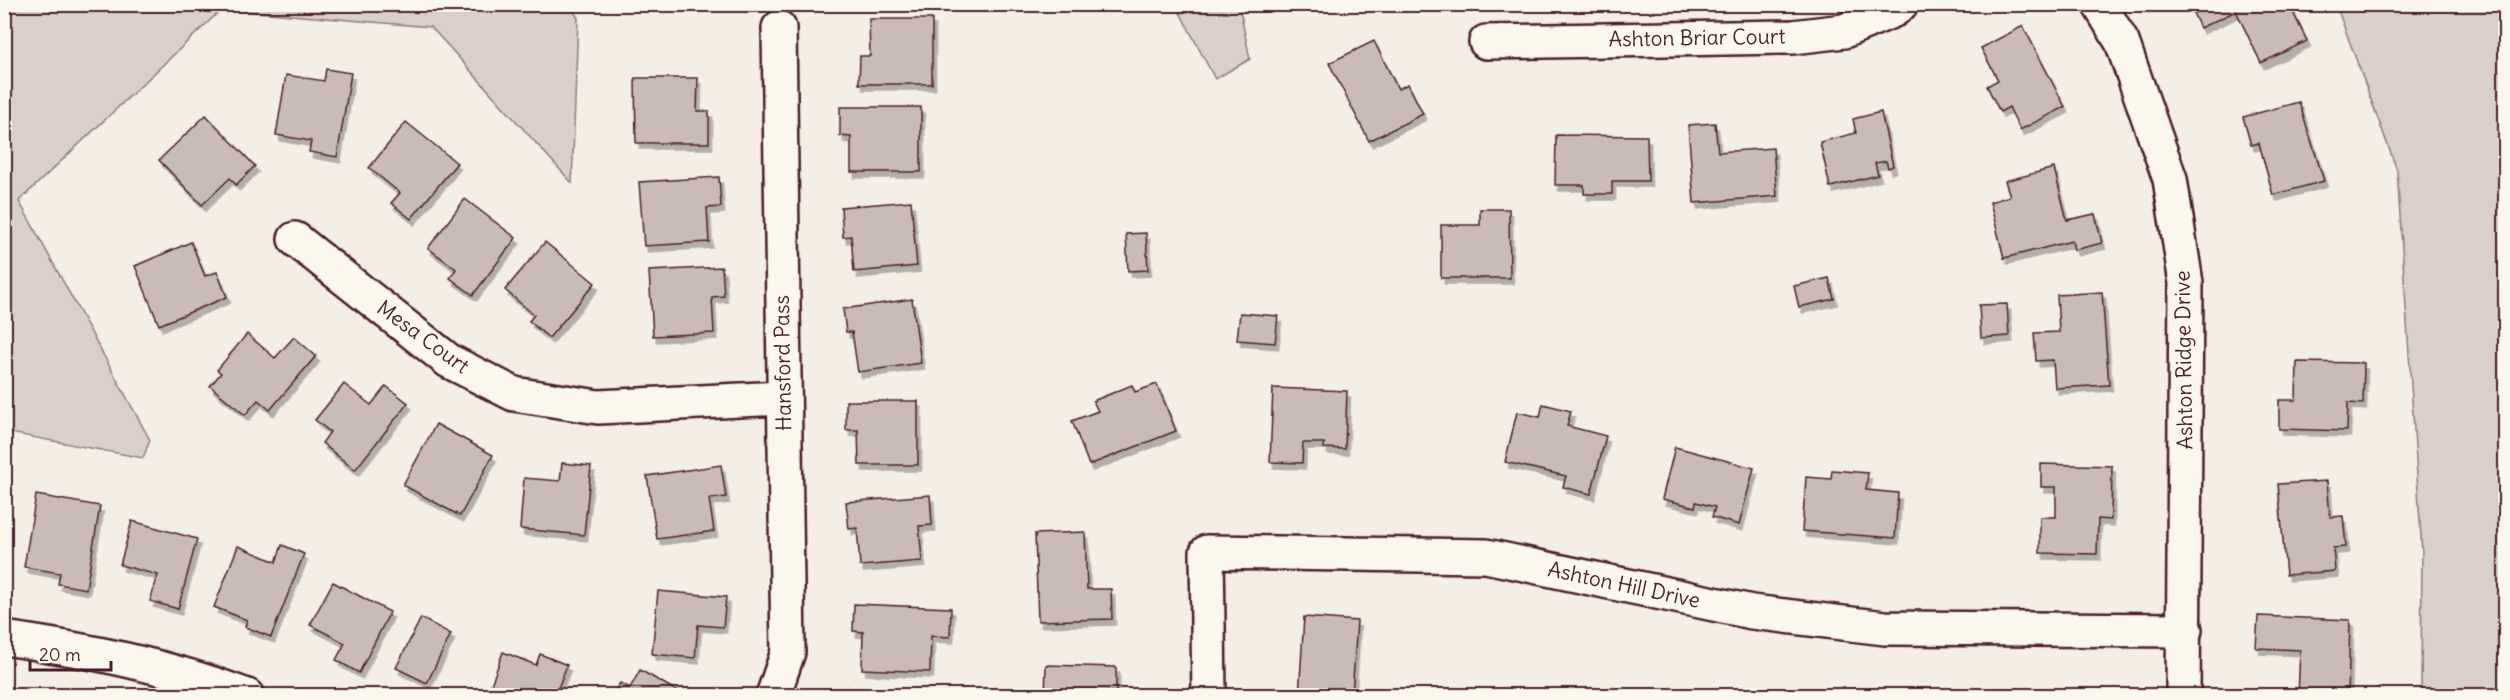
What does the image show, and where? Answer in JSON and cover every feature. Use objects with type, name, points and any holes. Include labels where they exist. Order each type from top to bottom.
[{"type":"street","name":"Ashton Briar Court","points":[[1486,42],[1793,37],[1844,31],[1901,4]]},
{"type":"street","name":"Ashton Ridge Drive","points":[[2099,4],[2122,42],[2170,179],[2186,283],[2183,696]]},
{"type":"street","name":"Hansford Pass","points":[[773,696],[788,652],[779,28]]},
{"type":"street","name":"Mesa Court","points":[[295,239],[449,361],[514,394],[597,407],[783,398]]},
{"type":"street","name":"Ashton Hill Drive","points":[[1209,696],[1207,552],[1486,556],[1752,612],[1885,628],[2185,630]]},
{"type":"street","points":[[4,638],[70,647],[197,676],[247,696]]},
{"type":"shaded area","points":[[4,5],[570,5],[578,18],[572,183],[431,27],[222,9],[19,201],[150,440],[143,458],[5,432]]},
{"type":"shaded area","points":[[1176,5],[1239,5],[1250,59],[1215,79]]},
{"type":"shaded area","points":[[2336,5],[2505,5],[2505,695],[2421,695],[2422,552],[2397,170]]},
{"type":"building","points":[[2189,4],[2289,4],[2307,41],[2261,63],[2236,11],[2200,28]]},
{"type":"building","points":[[869,19],[932,19],[932,84],[859,84],[860,56],[870,56]]},
{"type":"building","points":[[2023,26],[2065,107],[2020,130],[2009,107],[2000,112],[1987,86],[1998,80],[1981,48]]},
{"type":"building","points":[[1374,41],[1398,89],[1408,84],[1423,114],[1369,141],[1329,63]]},
{"type":"building","points":[[326,69],[351,73],[337,157],[309,152],[311,141],[276,135],[286,75],[324,81]]},
{"type":"building","points":[[635,78],[698,78],[697,111],[709,111],[709,143],[636,143]]},
{"type":"building","points":[[2299,102],[2324,181],[2273,195],[2259,143],[2251,145],[2243,117]]},
{"type":"building","points":[[840,107],[921,107],[921,172],[851,172],[851,137],[840,136]]},
{"type":"building","points":[[1881,112],[1893,166],[1888,168],[1886,161],[1875,163],[1878,175],[1830,187],[1820,142],[1856,133],[1853,119]]},
{"type":"building","points":[[206,115],[255,166],[236,185],[230,178],[202,205],[159,160]]},
{"type":"building","points":[[406,122],[457,163],[411,219],[391,203],[400,193],[369,168]]},
{"type":"building","points":[[1715,123],[1718,152],[1773,148],[1777,196],[1694,203],[1688,125]]},
{"type":"building","points":[[1556,135],[1647,136],[1648,181],[1612,181],[1612,194],[1584,194],[1584,185],[1555,185]]},
{"type":"building","points":[[2054,168],[2067,220],[2095,214],[2102,243],[2074,250],[2072,241],[2004,258],[1990,202],[2010,196],[2005,181]]},
{"type":"building","points":[[719,177],[721,207],[707,208],[709,242],[644,246],[639,182]]},
{"type":"building","points":[[465,199],[516,238],[473,295],[450,278],[456,269],[428,248]]},
{"type":"building","points":[[911,201],[917,266],[854,272],[851,236],[843,237],[841,207]]},
{"type":"building","points":[[1480,209],[1509,209],[1510,278],[1441,278],[1441,225],[1480,225]]},
{"type":"building","points":[[1146,233],[1148,270],[1128,271],[1126,234]]},
{"type":"building","points":[[191,242],[205,276],[217,272],[227,297],[159,325],[135,266]]},
{"type":"building","points":[[545,242],[595,283],[549,338],[529,321],[534,315],[505,290]]},
{"type":"building","points":[[722,267],[724,296],[712,297],[714,333],[653,336],[649,271]]},
{"type":"building","points":[[1829,278],[1834,299],[1799,307],[1794,286]]},
{"type":"building","points":[[2102,292],[2109,385],[2055,388],[2053,360],[2036,361],[2034,333],[2059,332],[2057,295]]},
{"type":"building","points":[[912,299],[921,363],[858,372],[852,332],[846,332],[843,309]]},
{"type":"building","points":[[2007,304],[2009,336],[1981,338],[1979,305]]},
{"type":"building","points":[[1240,313],[1278,316],[1275,343],[1237,340]]},
{"type":"building","points":[[247,334],[275,358],[294,337],[316,356],[270,410],[258,400],[245,415],[210,386],[221,373],[217,370]]},
{"type":"building","points":[[2297,362],[2364,363],[2363,404],[2348,403],[2347,431],[2279,429],[2279,400],[2296,400]]},
{"type":"building","points":[[344,384],[371,405],[386,386],[408,403],[355,470],[322,443],[330,432],[315,420]]},
{"type":"building","points":[[1157,384],[1176,431],[1089,465],[1072,421],[1098,411],[1093,401],[1132,385],[1135,392]]},
{"type":"building","points":[[1273,388],[1347,391],[1345,449],[1324,448],[1324,443],[1303,443],[1302,463],[1270,462]]},
{"type":"building","points":[[846,401],[918,401],[918,465],[859,465],[858,430],[846,430]]},
{"type":"building","points":[[1543,404],[1571,411],[1567,426],[1606,436],[1591,494],[1563,487],[1566,476],[1505,462],[1517,412],[1540,417]]},
{"type":"building","points":[[436,424],[493,455],[460,516],[403,485]]},
{"type":"building","points":[[1675,447],[1754,468],[1739,525],[1712,517],[1715,507],[1696,502],[1695,507],[1662,499]]},
{"type":"building","points":[[562,463],[591,466],[584,535],[520,529],[524,478],[560,481]]},
{"type":"building","points":[[2041,464],[2112,466],[2111,520],[2098,519],[2097,554],[2040,553],[2040,517],[2056,517],[2056,487],[2041,487]]},
{"type":"building","points":[[721,465],[726,497],[709,499],[714,531],[657,539],[647,476]]},
{"type":"building","points":[[1832,470],[1868,473],[1866,490],[1898,493],[1895,538],[1802,531],[1806,477],[1831,479]]},
{"type":"building","points":[[2327,481],[2330,517],[2343,516],[2346,547],[2333,548],[2335,571],[2286,575],[2278,484]]},
{"type":"building","points":[[36,495],[100,506],[86,589],[58,584],[60,573],[24,567]]},
{"type":"building","points":[[930,495],[932,525],[919,526],[922,561],[860,566],[857,528],[849,529],[846,502]]},
{"type":"building","points":[[132,521],[197,539],[178,609],[150,601],[158,575],[120,565]]},
{"type":"building","points":[[1085,532],[1087,589],[1111,589],[1112,619],[1038,621],[1035,534]]},
{"type":"building","points":[[282,545],[304,554],[271,637],[245,627],[247,620],[214,607],[238,546],[276,562]]},
{"type":"building","points":[[333,582],[390,612],[359,673],[336,660],[345,643],[310,625]]},
{"type":"building","points":[[658,591],[726,597],[723,627],[698,625],[695,658],[652,654]]},
{"type":"building","points":[[854,604],[951,608],[950,637],[931,636],[930,672],[862,669],[863,632],[853,631]]},
{"type":"building","points":[[2258,616],[2350,620],[2348,696],[2298,696],[2300,650],[2256,648]]},
{"type":"building","points":[[1304,617],[1357,621],[1352,696],[1299,696]]},
{"type":"building","points":[[421,618],[451,634],[427,683],[396,668]]},
{"type":"building","points":[[503,652],[536,665],[540,654],[567,665],[555,696],[487,696]]},
{"type":"building","points":[[1046,665],[1116,667],[1116,692],[1108,692],[1108,696],[1045,696]]},
{"type":"building","points":[[640,670],[686,696],[613,696],[620,683],[630,688]]},
{"type":"building","points":[[846,687],[892,696],[845,696]]}]
